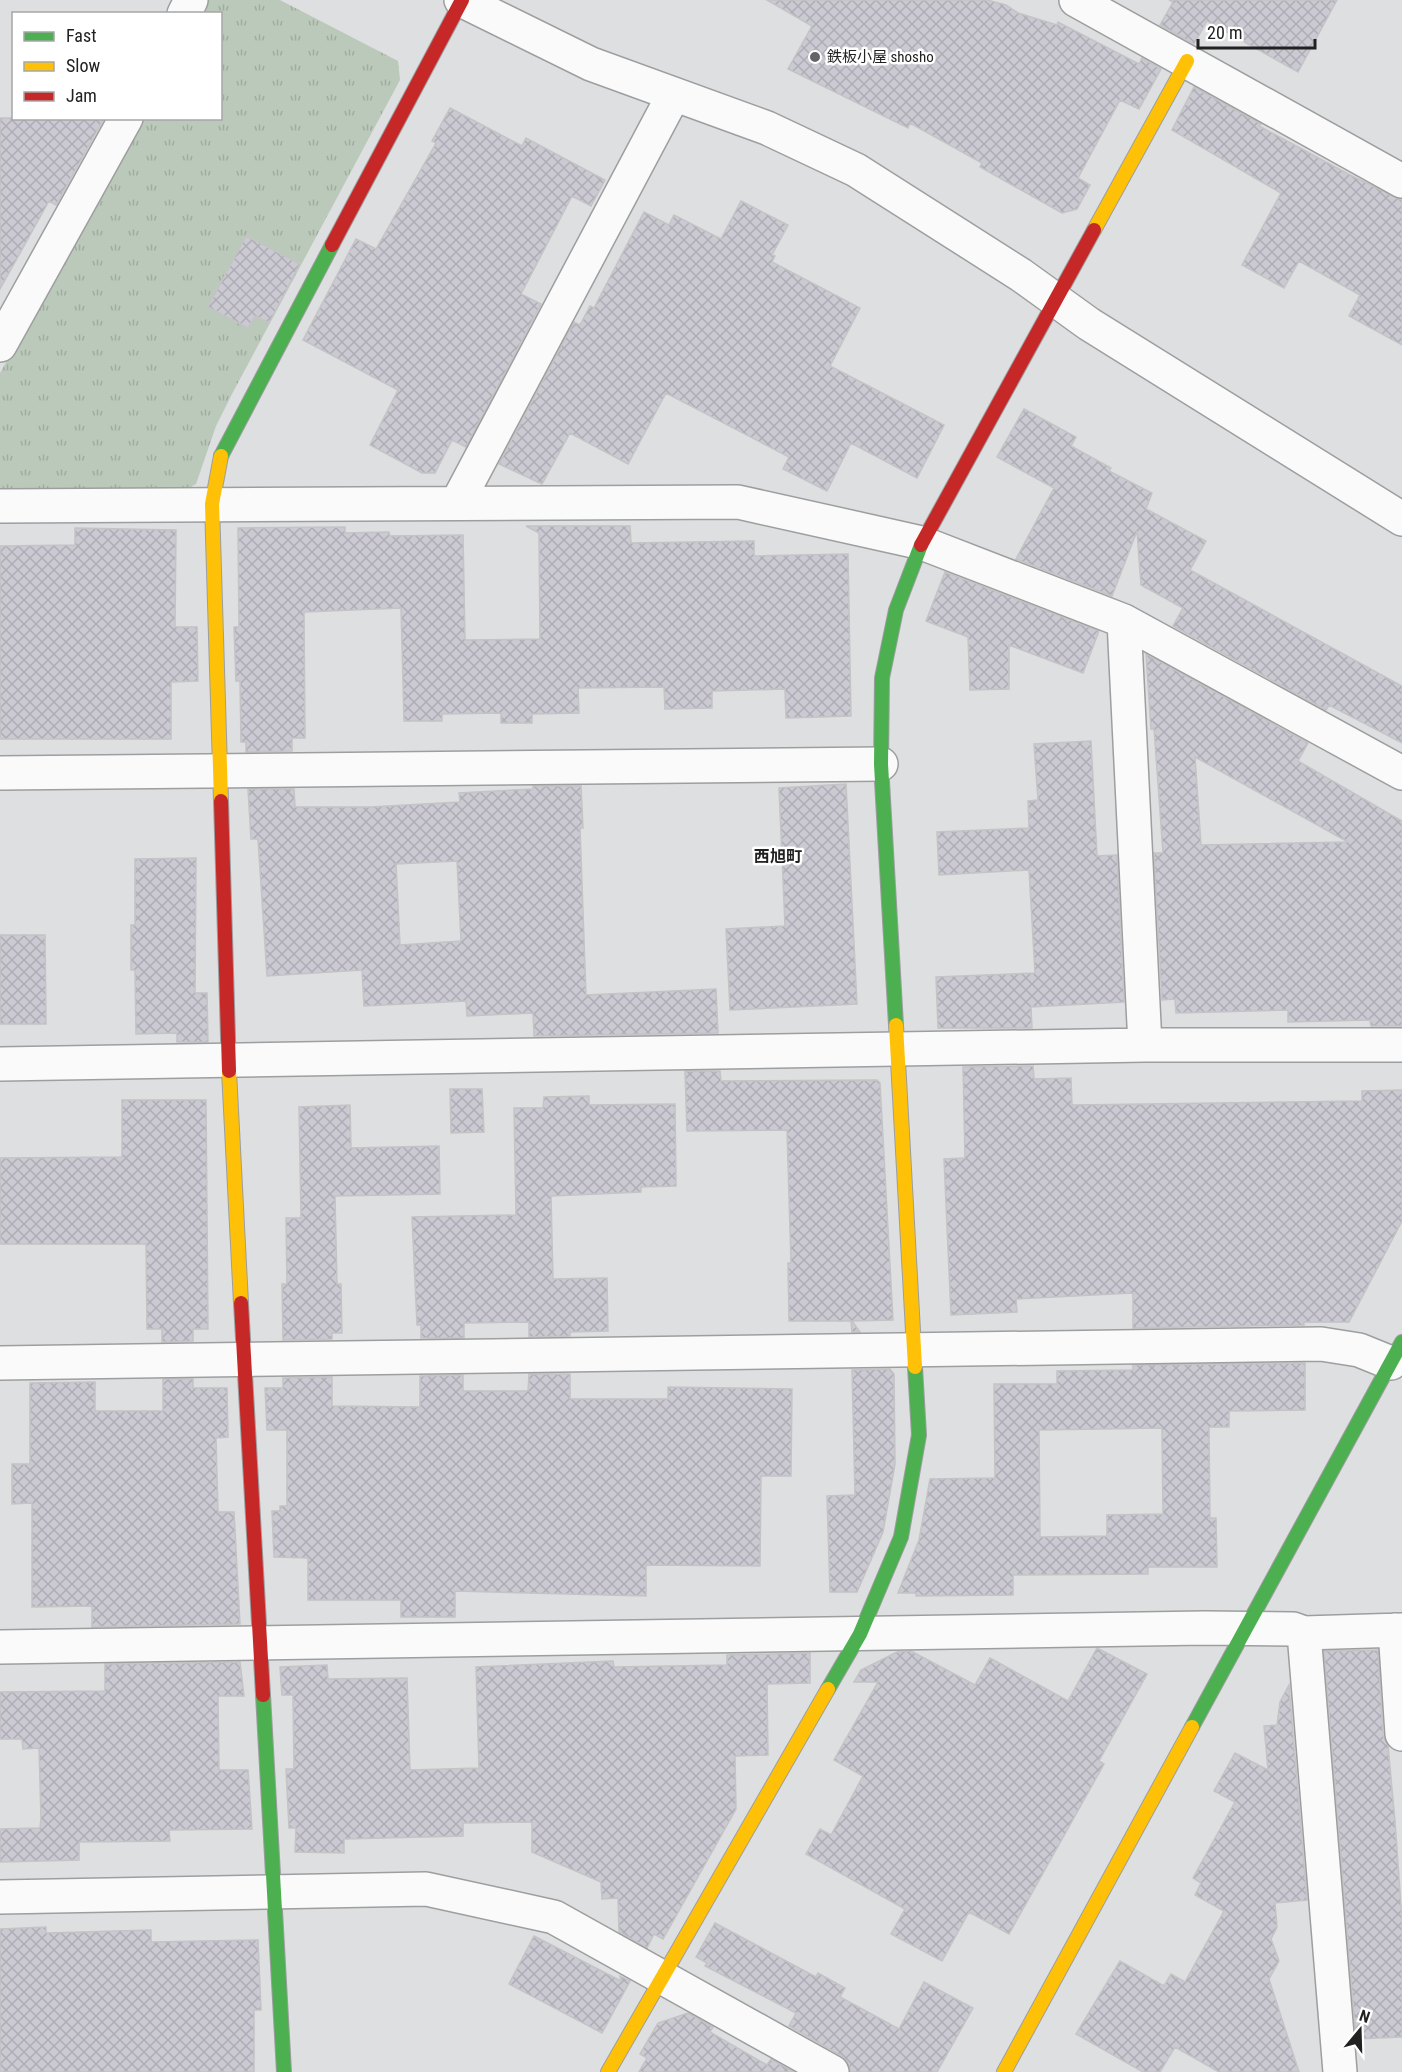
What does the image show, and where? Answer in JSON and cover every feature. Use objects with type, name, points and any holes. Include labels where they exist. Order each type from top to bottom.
[{"type":"street","points":[[284,2072],[228,1060],[212,504],[221,454],[462,0],[591,64],[673,96],[767,128],[856,170],[1089,324],[1402,519]]},
{"type":"street","points":[[1076,0],[1402,181]]},
{"type":"street","points":[[608,2072],[860,1634],[901,1537],[919,1435],[881,764],[882,678],[896,610],[922,543],[1187,62]]},
{"type":"street","points":[[456,503],[673,96]]},
{"type":"street","points":[[0,345],[125,120]]},
{"type":"street","points":[[0,506],[738,502],[922,543],[1124,621],[1402,773]]},
{"type":"street","points":[[1124,621],[1145,1045]]},
{"type":"street","points":[[0,773],[881,764]]},
{"type":"street","points":[[0,1064],[1145,1045],[1402,1045]]},
{"type":"street","points":[[0,1363],[1321,1344],[1396,1353],[1004,2072]]},
{"type":"street","points":[[0,1647],[1245,1629],[1293,1629],[1304,1633],[1398,1630],[1402,1734]]},
{"type":"street","points":[[1304,1633],[1340,2072]]},
{"type":"street","points":[[0,1897],[426,1889],[554,1917],[832,2072]]},
{"type":"green space","points":[[209,0],[280,0],[398,61],[400,80],[232,394],[216,426],[196,484],[187,489],[0,488],[0,373],[140,120],[222,120],[222,12],[202,12]]},
{"type":"building","points":[[767,0],[987,0],[1006,5],[1018,13],[1057,25],[1058,22],[1139,64],[1142,58],[1161,69],[1139,109],[1120,100],[1078,178],[1090,185],[1077,209],[1062,213],[980,167],[982,163],[910,123],[908,128],[788,69],[812,26]]},
{"type":"building","points":[[1169,0],[1337,0],[1298,72],[1207,21],[1194,44],[1160,25],[1173,2]]},
{"type":"building","points":[[1194,87],[1261,124],[1259,126],[1402,200],[1402,345],[1349,316],[1360,295],[1299,261],[1284,288],[1242,265],[1281,193],[1172,130]]},
{"type":"building","points":[[450,108],[522,146],[526,138],[605,180],[591,206],[572,196],[521,294],[541,304],[466,447],[452,440],[435,473],[422,473],[370,445],[398,390],[303,340],[356,239],[376,249],[436,143],[432,141]]},
{"type":"building","points":[[0,118],[103,120],[56,205],[49,201],[0,289]]},
{"type":"building","points":[[741,201],[788,225],[772,255],[775,256],[772,262],[860,308],[830,366],[944,425],[917,478],[851,443],[827,491],[783,469],[789,457],[666,393],[628,464],[570,433],[542,484],[499,464],[574,322],[580,325],[590,306],[594,308],[644,212],[669,225],[674,215],[721,239]]},
{"type":"building","points":[[246,236],[300,264],[269,323],[255,316],[248,328],[208,307]]},
{"type":"building","points":[[1024,409],[1076,437],[1071,446],[1111,468],[1109,471],[1152,493],[1146,509],[1206,541],[1190,570],[1402,686],[1402,743],[1329,705],[1326,710],[1173,626],[1183,608],[1141,585],[1137,531],[1112,596],[1016,559],[1054,488],[997,457]]},
{"type":"building","points":[[526,526],[630,526],[631,543],[754,541],[754,556],[848,554],[851,716],[786,718],[785,689],[712,691],[712,708],[665,709],[664,687],[578,688],[579,713],[532,714],[532,723],[501,723],[501,713],[442,714],[442,721],[404,721],[401,608],[304,612],[305,738],[292,738],[292,751],[246,752],[246,742],[241,742],[240,681],[236,681],[234,627],[239,627],[238,528],[345,527],[345,533],[389,532],[390,536],[463,535],[465,640],[540,639],[539,533]]},
{"type":"building","points":[[75,528],[176,530],[175,627],[197,627],[198,681],[171,682],[171,739],[0,739],[0,546],[75,545]]},
{"type":"building","points":[[945,572],[1099,631],[1083,673],[1009,645],[1009,689],[970,690],[968,637],[926,621]]},
{"type":"building","points":[[1146,654],[1308,743],[1298,761],[1402,821],[1402,1026],[1371,1026],[1370,1020],[1288,1022],[1288,1010],[1176,1013],[1175,999],[1162,1000],[1154,853],[1163,853],[1154,728],[1151,729]],"holes":[[[1195,757],[1348,842],[1201,845]]]},
{"type":"building","points":[[1091,741],[1097,856],[1117,855],[1124,1002],[1031,1007],[1032,1028],[938,1028],[936,977],[1035,973],[1029,870],[939,875],[937,832],[1029,828],[1028,801],[1038,800],[1034,744]]},
{"type":"building","points":[[846,784],[857,1004],[730,1010],[726,929],[785,926],[779,788]]},
{"type":"building","points":[[533,786],[581,786],[583,828],[580,828],[586,995],[716,989],[718,1033],[534,1036],[533,1013],[467,1016],[466,1001],[364,1006],[362,970],[267,976],[258,839],[251,839],[248,789],[294,789],[295,807],[370,807],[460,802],[459,793],[533,789]],"holes":[[[457,861],[461,941],[400,945],[396,864]]]},
{"type":"building","points":[[196,858],[195,993],[207,993],[208,1042],[177,1042],[177,1033],[136,1034],[135,970],[131,970],[131,925],[135,925],[135,859]]},
{"type":"building","points":[[0,935],[45,935],[46,1024],[0,1024]]},
{"type":"building","points":[[1033,1066],[1034,1079],[1071,1078],[1072,1105],[1362,1101],[1362,1091],[1402,1090],[1402,1221],[1349,1322],[1133,1328],[1133,1293],[1016,1299],[1017,1312],[951,1315],[944,1159],[965,1158],[963,1067]]},
{"type":"building","points":[[685,1071],[720,1071],[721,1081],[877,1080],[880,1083],[893,1320],[852,1321],[860,1332],[852,1332],[851,1321],[789,1321],[788,1263],[791,1263],[787,1130],[687,1131]]},
{"type":"building","points":[[450,1089],[482,1089],[484,1132],[451,1133]]},
{"type":"building","points":[[589,1096],[589,1105],[675,1104],[676,1186],[641,1187],[641,1192],[551,1196],[553,1279],[607,1278],[608,1331],[570,1332],[570,1336],[529,1337],[529,1322],[464,1323],[464,1338],[421,1338],[421,1325],[417,1325],[412,1217],[516,1215],[514,1108],[543,1108],[544,1097]]},
{"type":"building","points":[[122,1100],[206,1100],[208,1329],[193,1329],[193,1341],[162,1342],[162,1329],[147,1329],[146,1244],[0,1244],[0,1158],[122,1157]]},
{"type":"building","points":[[350,1105],[351,1148],[439,1146],[440,1194],[335,1196],[337,1284],[341,1284],[342,1333],[332,1333],[332,1339],[283,1340],[282,1284],[287,1284],[286,1218],[301,1218],[299,1107]]},
{"type":"building","points":[[1305,1363],[1305,1410],[1229,1411],[1229,1427],[1209,1427],[1210,1518],[1216,1518],[1217,1567],[1148,1567],[1148,1574],[1013,1575],[1013,1595],[916,1596],[916,1593],[898,1593],[919,1540],[930,1479],[995,1478],[994,1384],[1057,1384],[1057,1371],[1133,1370],[1133,1365]],"holes":[[[1162,1428],[1163,1514],[1107,1515],[1107,1536],[1040,1537],[1039,1430]]]},
{"type":"building","points":[[890,1369],[894,1374],[895,1464],[883,1532],[857,1592],[830,1592],[827,1496],[855,1495],[852,1370]]},
{"type":"building","points":[[529,1374],[570,1374],[570,1399],[668,1399],[668,1387],[792,1389],[791,1476],[761,1476],[760,1566],[646,1565],[646,1596],[455,1591],[455,1617],[401,1617],[401,1600],[308,1600],[308,1558],[274,1557],[272,1511],[280,1511],[280,1506],[287,1506],[287,1430],[267,1430],[265,1388],[283,1388],[283,1378],[332,1377],[332,1406],[420,1407],[420,1376],[463,1375],[463,1391],[528,1391]]},
{"type":"building","points":[[163,1379],[193,1379],[193,1388],[227,1388],[228,1437],[216,1438],[218,1512],[234,1512],[240,1624],[92,1627],[92,1606],[32,1607],[32,1503],[12,1504],[12,1464],[30,1464],[30,1383],[95,1382],[95,1411],[163,1411]]},
{"type":"building","points":[[1097,1648],[1147,1674],[1099,1761],[1104,1764],[1009,1934],[969,1912],[942,1961],[891,1934],[905,1909],[806,1854],[820,1829],[831,1835],[863,1776],[834,1760],[878,1682],[854,1682],[861,1670],[897,1652],[911,1651],[975,1685],[990,1658],[1068,1701]]},
{"type":"building","points":[[1378,1650],[1383,1735],[1388,1746],[1402,1921],[1402,2037],[1356,2039],[1324,1651]]},
{"type":"building","points":[[810,1653],[810,1683],[767,1684],[768,1755],[735,1756],[736,1809],[663,1939],[654,1934],[647,1948],[619,1932],[618,1898],[602,1899],[601,1882],[532,1852],[532,1822],[463,1823],[463,1836],[344,1839],[344,1853],[295,1852],[296,1828],[289,1828],[286,1769],[294,1769],[293,1695],[282,1695],[280,1667],[327,1665],[328,1679],[407,1678],[410,1770],[479,1768],[476,1667],[613,1661],[614,1667],[727,1665],[727,1655]]},
{"type":"building","points":[[240,1662],[244,1696],[218,1696],[219,1770],[248,1770],[252,1829],[169,1830],[170,1841],[79,1842],[79,1860],[0,1862],[0,1829],[40,1828],[41,1818],[39,1748],[23,1749],[22,1739],[0,1739],[0,1692],[105,1691],[105,1664]]},
{"type":"building","points":[[1289,1685],[1307,1900],[1275,1903],[1277,1927],[1271,1939],[1279,1961],[1269,1979],[1299,2072],[1219,2072],[1175,2047],[1160,2072],[1143,2072],[1076,2034],[1120,1961],[1164,1986],[1171,1974],[1185,1982],[1224,1911],[1195,1895],[1201,1883],[1193,1878],[1235,1802],[1214,1791],[1235,1753],[1268,1770],[1264,1726],[1277,1725],[1280,1702]]},
{"type":"building","points":[[715,1923],[816,1977],[818,1973],[845,1988],[840,1997],[899,2029],[924,1982],[973,2008],[937,2072],[851,2072],[842,2056],[789,2026],[796,2013],[705,1966],[707,1963],[696,1957]]},
{"type":"building","points":[[46,1927],[46,1933],[151,1930],[151,1942],[258,1940],[261,2010],[254,2010],[254,2072],[0,2072],[0,1929]]},
{"type":"building","points":[[534,1936],[621,1981],[620,1976],[630,1981],[602,2033],[509,1984]]},
{"type":"building","points":[[688,2013],[713,2027],[710,2032],[767,2065],[771,2059],[794,2072],[639,2072],[647,2058],[640,2054],[658,2023]]},
{"type":"traffic: fast","points":[[221,456],[332,245]]},
{"type":"traffic: fast","points":[[896,1025],[881,764],[882,678],[896,610],[921,545]]},
{"type":"traffic: fast","points":[[1192,1727],[1402,1342]]},
{"type":"traffic: fast","points":[[828,1689],[860,1634],[901,1537],[919,1435],[915,1367]]},
{"type":"traffic: fast","points":[[263,1695],[284,2072]]},
{"type":"traffic: slow","points":[[1094,230],[1187,61]]},
{"type":"traffic: slow","points":[[221,456],[212,504],[221,801]]},
{"type":"traffic: slow","points":[[896,1025],[915,1367]]},
{"type":"traffic: slow","points":[[229,1071],[241,1303]]},
{"type":"traffic: slow","points":[[608,2072],[828,1689]]},
{"type":"traffic: slow","points":[[1004,2072],[1192,1727]]},
{"type":"traffic: jam","points":[[332,245],[462,0]]},
{"type":"traffic: jam","points":[[921,545],[1094,230]]},
{"type":"traffic: jam","points":[[221,801],[229,1071]]},
{"type":"traffic: jam","points":[[241,1303],[263,1695]]},
{"type":"place","name":"鉄板小屋 shosho","points":[[815,57]]},
{"type":"district","name":"西旭町","points":[[778,856]]}]
